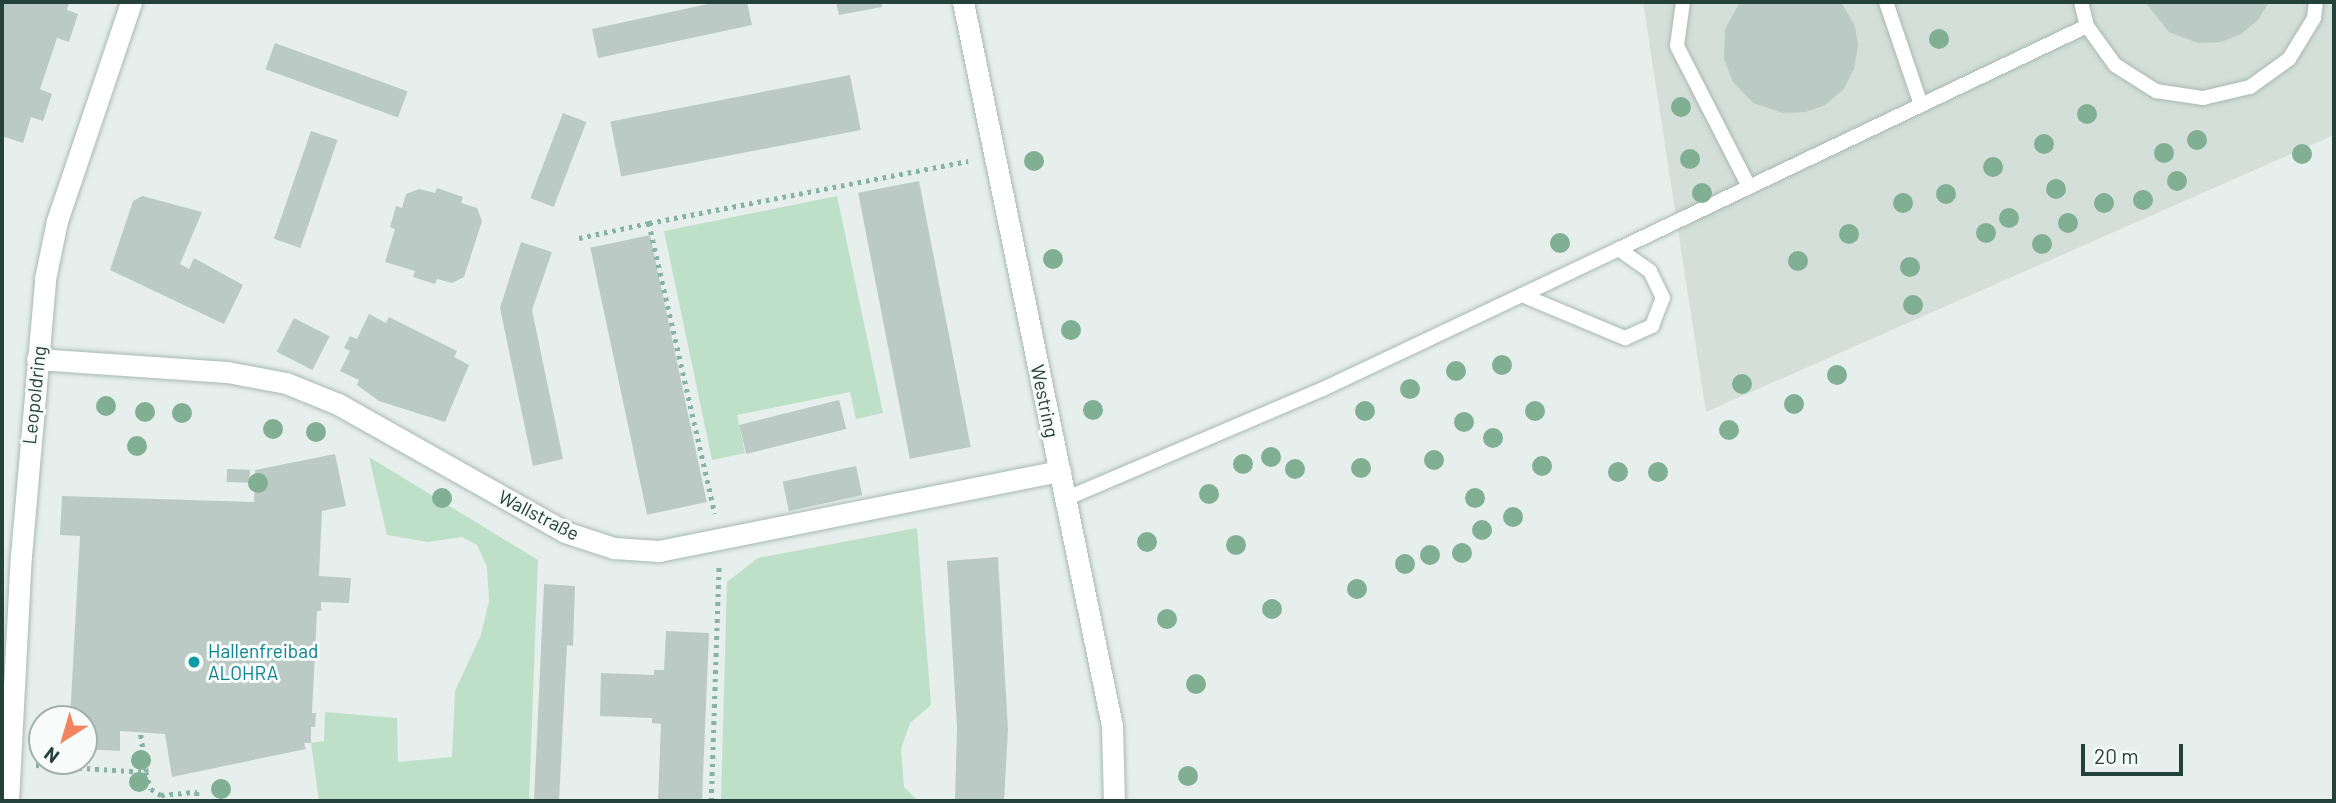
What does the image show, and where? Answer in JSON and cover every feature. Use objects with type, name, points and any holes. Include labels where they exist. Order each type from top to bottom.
[{"type":"street","name":"Leopoldring","points":[[8,801],[37,359],[45,279],[57,221],[131,2]]},
{"type":"street","name":"Westring","points":[[962,2],[1112,726],[1114,801]]},
{"type":"street","name":"Wallstraße","points":[[37,359],[227,372],[286,383],[338,404],[565,532],[614,548],[659,551],[1060,471]]},
{"type":"lane","points":[[1684,2],[1676,46],[1749,187]]},
{"type":"lane","points":[[1886,2],[1921,105]]},
{"type":"lane","points":[[2081,2],[2087,26],[2115,65],[2156,91],[2203,98],[2250,87],[2289,59],[2314,18],[2316,2]]},
{"type":"lane","points":[[1065,499],[1323,389],[2087,26]]},
{"type":"lane","points":[[1522,295],[1610,335],[1640,334],[1660,313],[1659,284],[1650,271],[1619,249]]},
{"type":"path","points":[[579,238],[994,156]]},
{"type":"path","points":[[649,223],[720,539],[710,801]]},
{"type":"path","points":[[139,733],[151,789],[161,795],[197,792],[197,801]]},
{"type":"path","points":[[9,764],[146,772]]},
{"type":"shaded area","points":[[1643,2],[2334,2],[2334,135],[1706,412]]},
{"type":"green space","points":[[837,196],[883,413],[856,419],[850,392],[737,415],[745,453],[712,460],[664,231]]},
{"type":"green space","points":[[369,457],[538,560],[529,801],[319,801],[311,743],[324,741],[325,712],[397,718],[398,762],[452,757],[455,691],[481,635],[489,601],[487,567],[477,545],[462,537],[428,542],[387,535]]},
{"type":"green space","points":[[917,528],[931,705],[910,723],[901,749],[904,787],[918,801],[721,801],[727,582],[758,558]]},
{"type":"building","points":[[3,2],[69,2],[67,10],[78,14],[69,42],[57,38],[40,89],[52,94],[43,121],[31,117],[23,143],[2,136]]},
{"type":"building","points":[[717,2],[747,2],[752,25],[598,58],[592,29]]},
{"type":"building","points":[[836,2],[881,2],[882,7],[839,15]]},
{"type":"building","points":[[1740,2],[1841,2],[1855,26],[1858,45],[1854,69],[1843,90],[1825,105],[1806,112],[1783,113],[1753,103],[1733,82],[1724,59],[1725,29]]},
{"type":"building","points":[[2145,2],[2269,2],[2258,20],[2241,34],[2221,42],[2198,43],[2169,32]]},
{"type":"building","points":[[275,43],[407,91],[398,118],[265,69]]},
{"type":"building","points":[[850,75],[861,130],[621,177],[610,122]]},
{"type":"building","points":[[563,113],[586,122],[554,207],[530,198]]},
{"type":"building","points":[[311,131],[337,140],[300,248],[274,239]]},
{"type":"building","points":[[919,181],[971,447],[910,459],[858,193]]},
{"type":"building","points":[[437,188],[463,197],[461,203],[477,208],[482,221],[464,277],[452,283],[437,279],[435,284],[413,277],[415,271],[385,262],[395,229],[390,227],[396,206],[402,208],[406,194],[419,189],[435,193]]},
{"type":"building","points":[[142,196],[202,212],[180,264],[189,269],[194,258],[243,285],[224,324],[110,270],[133,201]]},
{"type":"building","points":[[650,235],[707,502],[647,515],[590,248]]},
{"type":"building","points":[[521,242],[552,252],[532,310],[563,459],[533,466],[500,308]]},
{"type":"building","points":[[369,314],[386,323],[389,317],[457,351],[454,357],[469,365],[445,422],[379,401],[357,385],[359,380],[340,371],[350,351],[344,348],[350,336],[357,339]]},
{"type":"building","points":[[294,318],[330,336],[312,370],[277,352]]},
{"type":"building","points":[[839,400],[846,429],[746,454],[739,425]]},
{"type":"building","name":"Hallenfreibad ALOHRA","points":[[335,454],[346,506],[322,511],[319,576],[351,578],[349,603],[321,602],[321,611],[317,611],[312,713],[316,713],[315,727],[311,727],[311,743],[304,743],[306,749],[172,777],[165,734],[120,731],[120,751],[98,750],[98,705],[71,705],[80,536],[60,535],[62,496],[254,502],[255,470]]},
{"type":"building","points":[[856,466],[862,495],[789,511],[783,482]]},
{"type":"building","points":[[227,469],[250,470],[250,483],[227,482]]},
{"type":"building","points":[[998,557],[1008,730],[1004,801],[955,801],[957,728],[947,561]]},
{"type":"building","points":[[544,584],[575,586],[573,646],[567,645],[559,801],[534,801]]},
{"type":"building","points":[[666,631],[709,633],[702,801],[658,801],[661,724],[652,723],[652,718],[600,716],[601,673],[654,675],[654,670],[664,670]]},
{"type":"place","name":"Hallenfreibad ALOHRA","points":[[194,662]]}]
